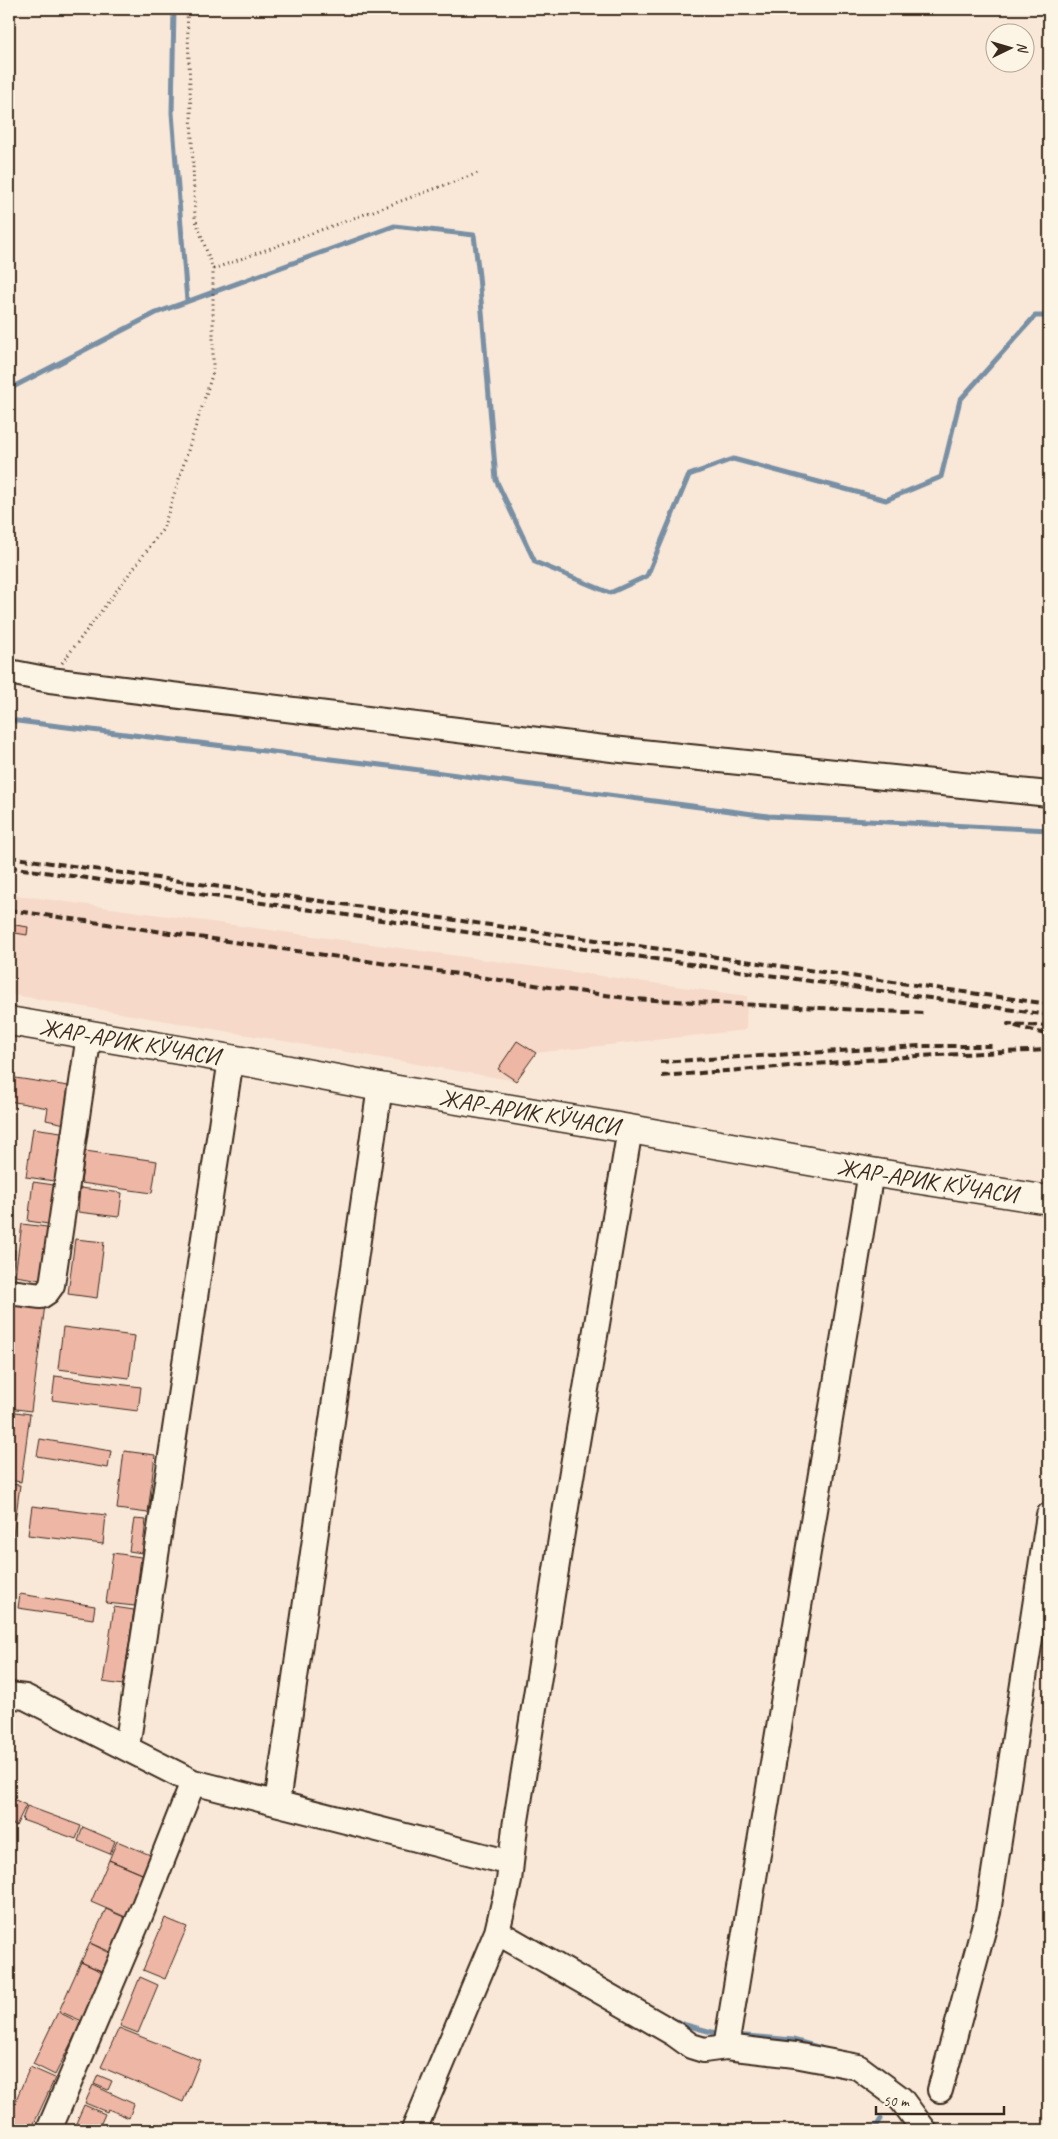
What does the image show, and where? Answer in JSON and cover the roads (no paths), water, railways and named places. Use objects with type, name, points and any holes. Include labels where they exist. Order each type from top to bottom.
[{"type":"main road","name":"ЖАР-АРИК КЎЧАСИ","points":[[9,1021],[871,1172],[1049,1200]]},
{"type":"street","points":[[9,672],[50,680],[612,749],[1049,794]]},
{"type":"street","points":[[9,1292],[41,1296],[48,1292],[52,1285],[89,1035]]},
{"type":"street","points":[[127,1747],[231,1059]]},
{"type":"street","points":[[277,1803],[380,1087]]},
{"type":"street","points":[[414,2130],[497,1932],[509,1881],[515,1827],[567,1501],[630,1129]]},
{"type":"street","points":[[726,2047],[871,1172]]},
{"type":"street","points":[[940,2090],[988,1912],[1049,1515]]},
{"type":"street","points":[[9,1695],[26,1697],[194,1782],[511,1863]]},
{"type":"street","points":[[49,2130],[140,1916],[194,1782]]},
{"type":"street","points":[[497,1932],[673,2033],[691,2046],[704,2050],[726,2047],[795,2055],[858,2068],[901,2099],[924,2130]]},
{"type":"waterway","points":[[174,9],[172,113],[187,301]]},
{"type":"waterway","points":[[9,394],[13,387],[156,313],[394,226],[474,235],[496,480],[535,562],[610,593],[647,576],[689,475],[733,459],[886,500],[941,477],[960,400],[1035,316],[1049,316]]},
{"type":"waterway","points":[[9,720],[389,766],[768,816],[1049,830]]},
{"type":"waterway","points":[[674,2020],[723,2035]]},
{"type":"waterway","points":[[734,2035],[793,2040],[821,2048]]},
{"type":"waterway","points":[[874,2130],[881,2119]]},
{"type":"waterway","points":[[930,2119],[939,2130]]},
{"type":"railway","points":[[9,857],[1049,1004]]},
{"type":"railway","points":[[9,867],[1049,1015]]},
{"type":"railway","points":[[9,910],[633,999],[924,1013]]},
{"type":"railway","points":[[1049,1026],[1008,1024],[1049,1035]]},
{"type":"railway","points":[[660,1062],[921,1046],[994,1046]]},
{"type":"railway","points":[[662,1076],[918,1056],[1049,1050]]}]
